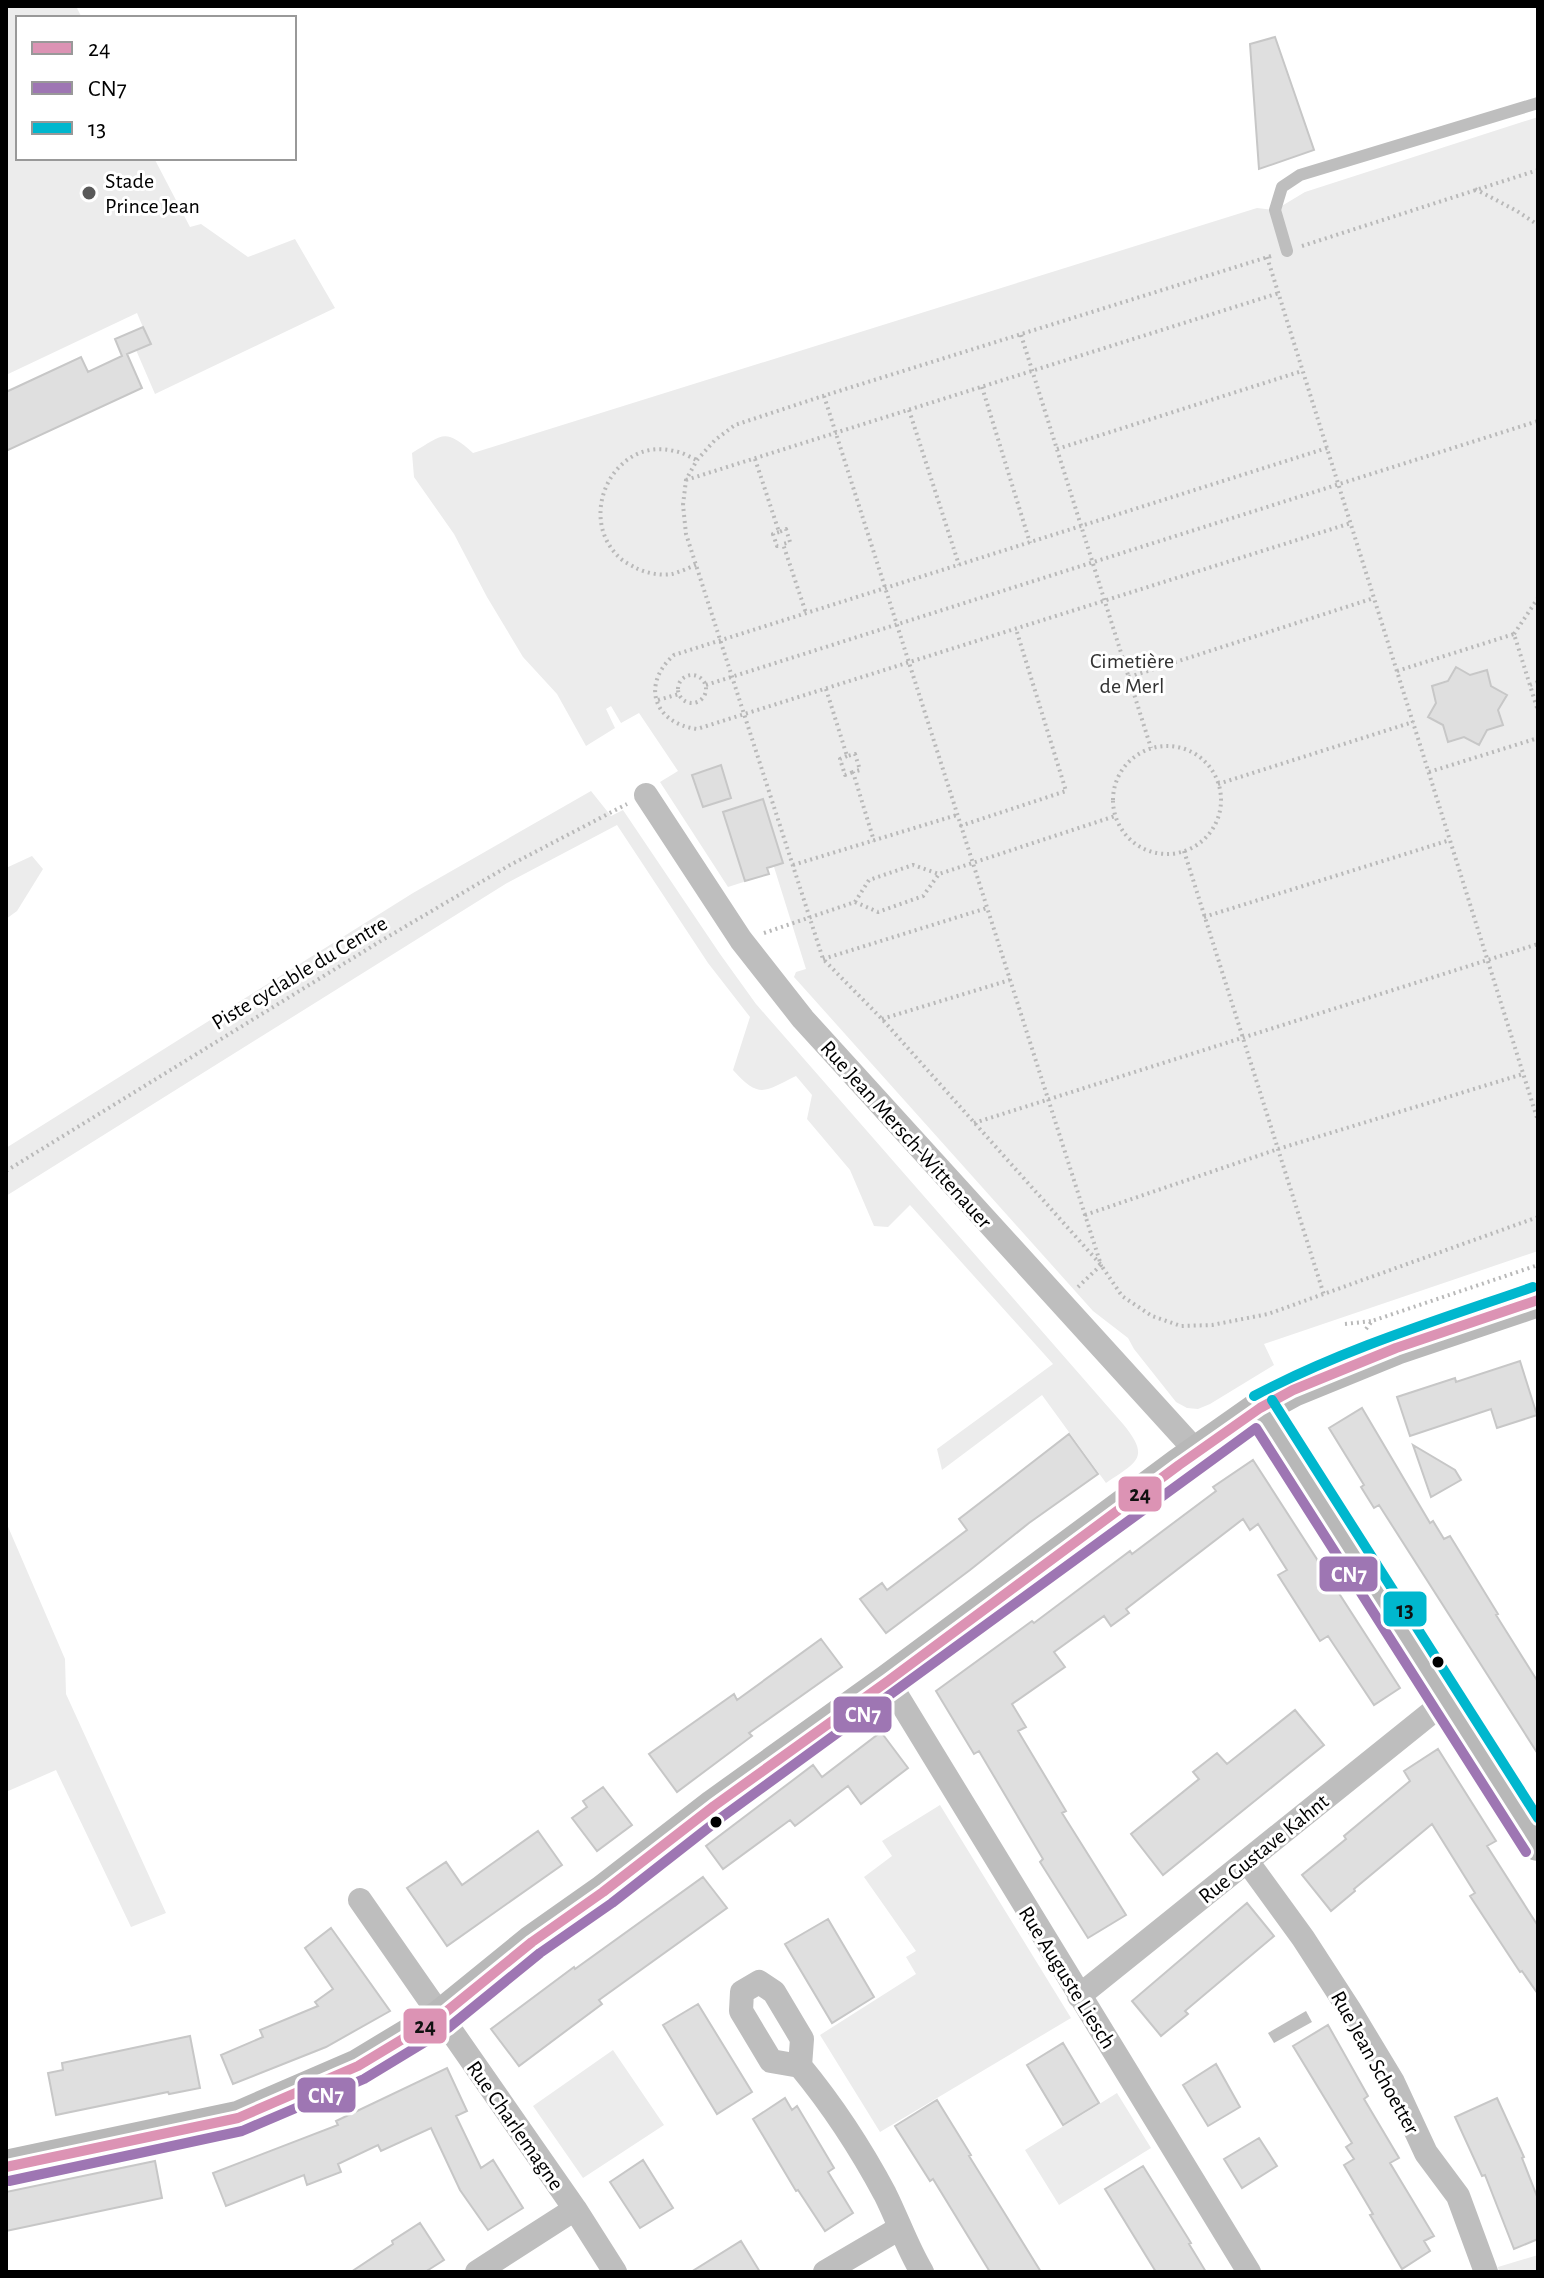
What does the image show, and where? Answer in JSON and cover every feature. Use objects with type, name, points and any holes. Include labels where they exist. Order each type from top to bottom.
[{"type":"street","name":"Rue Jean Mersch-Wittenauer","points":[[646,795],[741,940],[803,1019],[1197,1452]]},
{"type":"street","points":[[6,2167],[238,2118],[358,2066],[441,2016],[532,1942],[603,1892],[714,1806],[1260,1408],[1305,1384],[1396,1348],[1538,1300]]},
{"type":"street","points":[[1260,1408],[1538,1844]]},
{"type":"street","name":"Rue Auguste Liesch","points":[[888,1681],[1249,2272]]},
{"type":"street","name":"Rue Gustave Kahnt","points":[[1079,1996],[1447,1700]]},
{"type":"street","name":"Rue Jean Schoetter","points":[[1247,1861],[1303,1938],[1385,2070],[1426,2153],[1458,2196],[1486,2272]]},
{"type":"street","name":"Rue Charlemagne","points":[[360,1900],[575,2209],[615,2272]]},
{"type":"street","points":[[800,2066],[860,2150],[922,2272]]},
{"type":"street","points":[[477,2272],[575,2209]]},
{"type":"street","points":[[825,2272],[900,2228]]},
{"type":"lane","points":[[1287,251],[1275,210],[1282,187],[1300,175],[1538,103]]},
{"type":"path","points":[[1538,170],[735,425],[715,440],[697,460],[686,480],[683,505],[686,534],[718,640],[823,959],[882,1019],[1101,1265],[1122,1296],[1152,1316],[1181,1326],[1212,1325],[1268,1314],[1538,1217]]},
{"type":"path","points":[[1475,189],[1538,225]]},
{"type":"path","points":[[1267,257],[1538,1121]]},
{"type":"path","points":[[686,480],[1279,293]]},
{"type":"path","points":[[1021,335],[1151,748]]},
{"type":"path","points":[[1057,449],[1303,371]]},
{"type":"path","points":[[982,387],[1030,543]]},
{"type":"path","points":[[823,396],[1101,1265]]},
{"type":"path","points":[[909,410],[959,565]]},
{"type":"path","points":[[706,685],[1538,421]]},
{"type":"path","points":[[1327,448],[674,655],[663,665],[656,678],[657,701],[669,719],[682,727],[697,729],[1351,523]]},
{"type":"path","points":[[696,565],[670,574],[644,572],[620,559],[604,537],[599,511],[605,485],[622,463],[645,451],[672,450],[697,460]]},
{"type":"path","points":[[755,459],[779,532],[786,529],[790,542],[783,544],[806,613]]},
{"type":"path","points":[[1129,677],[1374,598]]},
{"type":"path","points":[[1397,671],[1514,634],[1538,598]]},
{"type":"path","points":[[960,826],[1066,791],[1016,629]]},
{"type":"path","points":[[1514,634],[1538,711]]},
{"type":"path","points":[[688,676],[698,677],[706,685],[705,696],[697,703],[686,702],[679,694],[680,683],[688,676]]},
{"type":"path","points":[[1530,685],[1538,682]]},
{"type":"path","points":[[826,689],[847,756]]},
{"type":"path","points":[[657,701],[679,694]]},
{"type":"path","points":[[1218,784],[1413,722]]},
{"type":"path","points":[[1429,772],[1538,738]]},
{"type":"path","points":[[1168,745],[1185,748],[1205,762],[1218,784],[1218,817],[1210,832],[1198,844],[1184,851],[1167,854],[1135,844],[1123,832],[1115,816],[1115,782],[1123,767],[1136,755],[1151,748],[1168,745]]},
{"type":"path","points":[[855,754],[860,770],[845,775],[840,759],[847,756],[855,754]]},
{"type":"path","points":[[853,772],[874,841]]},
{"type":"path","name":"Piste cyclable du Centre","points":[[6,1171],[384,939],[510,865],[614,810]]},
{"type":"path","points":[[793,865],[957,815]]},
{"type":"path","points":[[855,902],[878,912],[923,896],[939,874],[1115,816]]},
{"type":"path","points":[[1204,917],[1450,840]]},
{"type":"path","points":[[1184,851],[1324,1295]]},
{"type":"path","points":[[741,940],[855,902],[869,880],[913,865],[939,874]]},
{"type":"path","points":[[823,959],[987,908]]},
{"type":"path","points":[[974,1123],[1538,944]]},
{"type":"path","points":[[882,1019],[1010,980]]},
{"type":"path","points":[[1085,1215],[1278,1149],[1523,1074]]},
{"type":"path","points":[[1074,1290],[1101,1265]]},
{"type":"path","points":[[1345,1324],[1372,1321]]},
{"type":"green space","name":"Stade Prince Jean","points":[[6,6],[76,6],[81,16],[16,16],[16,160],[155,160],[190,227],[201,224],[248,257],[295,239],[335,308],[155,394],[136,350],[150,344],[137,313],[6,375]]},
{"type":"green space","name":"Cimetière de Merl","points":[[1538,117],[1538,1251],[1264,1344],[1274,1365],[1210,1404],[1198,1409],[1187,1408],[1176,1402],[1128,1338],[1093,1311],[794,977],[796,972],[806,969],[774,867],[767,868],[769,874],[728,887],[660,782],[678,771],[639,713],[621,723],[611,706],[606,709],[615,728],[586,746],[557,694],[523,657],[454,534],[414,477],[412,453],[443,436],[456,440],[473,453],[1257,208],[1275,210],[1305,192]]},
{"type":"green space","points":[[591,791],[611,816],[623,810],[756,1004],[1132,1435],[1137,1445],[1137,1458],[1126,1470],[1106,1483],[1042,1395],[942,1470],[937,1449],[1053,1364],[910,1205],[888,1227],[874,1226],[850,1170],[807,1119],[812,1095],[796,1076],[763,1090],[750,1086],[733,1070],[750,1017],[708,963],[617,825],[507,883],[6,1196],[6,1148],[413,893]]},
{"type":"green space","points":[[32,856],[43,869],[17,911],[6,919],[6,868]]},
{"type":"green space","points":[[6,1522],[65,1659],[66,1694],[166,1913],[131,1927],[56,1770],[6,1792]]},
{"type":"green space","points":[[940,1805],[1071,2018],[880,2132],[820,2035],[916,1974],[906,1957],[916,1951],[864,1877],[892,1856],[882,1841]]},
{"type":"green space","points":[[613,2050],[664,2125],[583,2178],[533,2106]]},
{"type":"green space","points":[[1117,2093],[1151,2148],[1059,2205],[1025,2150]]},
{"type":"green space","points":[[1538,2255],[1538,2272],[1499,2272],[1498,2267]]},
{"type":"shaded area","points":[[1306,2011],[1312,2022],[1274,2043],[1268,2033]]},
{"type":"building","points":[[1275,37],[1314,150],[1259,169],[1250,44]]},
{"type":"building","points":[[143,327],[151,344],[127,354],[142,388],[6,451],[6,392],[81,357],[88,372],[122,356],[115,339]]},
{"type":"building","points":[[1456,667],[1470,675],[1487,670],[1491,686],[1507,695],[1498,710],[1503,725],[1487,730],[1479,745],[1464,737],[1448,742],[1443,725],[1428,717],[1436,703],[1432,686],[1448,681]]},
{"type":"building","points":[[721,765],[731,798],[703,807],[692,775]]},
{"type":"building","points":[[763,799],[783,863],[767,868],[769,874],[745,881],[723,812]]},
{"type":"building","points":[[1520,1361],[1537,1415],[1497,1428],[1491,1409],[1410,1436],[1397,1397]]},
{"type":"building","points":[[1362,1408],[1430,1523],[1433,1521],[1444,1539],[1450,1536],[1538,1682],[1538,1754],[1379,1505],[1374,1508],[1361,1487],[1364,1485],[1329,1428]]},
{"type":"building","points":[[1069,1434],[1098,1474],[886,1633],[860,1599],[882,1583],[887,1590],[967,1530],[959,1519]]},
{"type":"building","points":[[1413,1445],[1455,1470],[1461,1480],[1431,1497]]},
{"type":"building","points":[[1253,1460],[1400,1688],[1374,1705],[1328,1636],[1320,1641],[1278,1575],[1287,1570],[1258,1524],[1250,1530],[1243,1519],[1126,1609],[1129,1613],[1111,1626],[1104,1616],[1054,1652],[1065,1667],[1012,1704],[1026,1727],[1018,1731],[1066,1811],[1062,1813],[1126,1915],[1088,1938],[1040,1862],[1043,1859],[979,1751],[974,1754],[936,1691],[1130,1551],[1132,1554],[1216,1491],[1213,1487]]},
{"type":"building","points":[[821,1639],[842,1667],[749,1733],[752,1736],[677,1792],[649,1754],[734,1694],[737,1700]]},
{"type":"building","points":[[1295,1710],[1324,1745],[1163,1875],[1131,1834],[1199,1779],[1193,1772],[1217,1753],[1227,1764]]},
{"type":"building","points":[[881,1732],[908,1768],[861,1804],[848,1786],[795,1826],[790,1820],[723,1869],[706,1846],[813,1765],[822,1777]]},
{"type":"building","points":[[1438,1749],[1496,1841],[1487,1846],[1538,1926],[1538,1994],[1470,1896],[1475,1893],[1432,1824],[1331,1911],[1302,1875],[1410,1781],[1404,1771]]},
{"type":"building","points":[[603,1787],[632,1825],[597,1851],[572,1818],[587,1807],[583,1801]]},
{"type":"building","points":[[538,1831],[562,1865],[447,1946],[407,1888],[446,1862],[462,1885]]},
{"type":"building","points":[[703,1877],[727,1908],[599,2000],[602,2004],[519,2066],[491,2029]]},
{"type":"building","points":[[1247,1903],[1274,1936],[1185,2011],[1188,2014],[1161,2036],[1132,2001]]},
{"type":"building","points":[[828,1919],[874,1997],[832,2023],[785,1944]]},
{"type":"building","points":[[331,1928],[390,2011],[326,2047],[233,2084],[221,2055],[263,2037],[260,2030],[318,2006],[315,2002],[333,1989],[305,1948]]},
{"type":"building","points":[[698,2004],[752,2092],[717,2114],[663,2025]]},
{"type":"building","points":[[1328,2025],[1368,2096],[1364,2099],[1399,2158],[1390,2163],[1434,2236],[1424,2241],[1430,2251],[1402,2269],[1344,2165],[1354,2159],[1346,2147],[1352,2143],[1293,2046]]},
{"type":"building","points":[[190,2036],[200,2088],[56,2115],[48,2073],[63,2070],[62,2063]]},
{"type":"building","points":[[1063,2043],[1099,2103],[1063,2125],[1027,2065]]},
{"type":"building","points":[[1216,2064],[1240,2107],[1208,2126],[1183,2085]]},
{"type":"building","points":[[447,2068],[467,2111],[456,2116],[481,2168],[493,2160],[523,2208],[488,2230],[460,2190],[431,2128],[381,2151],[378,2145],[338,2164],[341,2172],[307,2185],[304,2175],[226,2206],[213,2173],[338,2125],[336,2121]]},
{"type":"building","points":[[785,2098],[792,2110],[797,2106],[834,2168],[828,2172],[853,2213],[825,2231],[796,2191],[753,2119]]},
{"type":"building","points":[[1497,2098],[1524,2157],[1538,2199],[1538,2239],[1514,2249],[1485,2175],[1482,2176],[1455,2117]]},
{"type":"building","points":[[937,2100],[1041,2272],[990,2272],[933,2179],[930,2181],[895,2126]]},
{"type":"building","points":[[1259,2138],[1277,2166],[1242,2188],[1224,2159]]},
{"type":"building","points":[[643,2160],[673,2208],[640,2228],[610,2182]]},
{"type":"building","points":[[155,2161],[162,2198],[6,2231],[6,2192]]},
{"type":"building","points":[[1143,2166],[1206,2272],[1156,2272],[1105,2189]]},
{"type":"building","points":[[420,2223],[444,2260],[425,2272],[351,2272],[393,2244],[392,2241]]},
{"type":"building","points":[[741,2241],[760,2272],[691,2272]]},
{"type":"transit line","name":"13","points":[[1254,1396],[1356,1350],[1533,1287]]},
{"type":"transit line","name":"24","points":[[6,2167],[238,2118],[358,2066],[441,2016],[532,1942],[603,1892],[714,1806],[1260,1408],[1293,1390],[1396,1348],[1538,1300]]},
{"type":"transit line","name":"13","points":[[1272,1400],[1538,1818]]},
{"type":"transit line","name":"CN7","points":[[9,2181],[242,2131],[364,2079],[448,2028],[540,1953],[612,1903],[722,1817],[1256,1428],[1526,1852]]},
{"type":"place","name":"Stade Prince Jean","points":[[89,193]]}]
